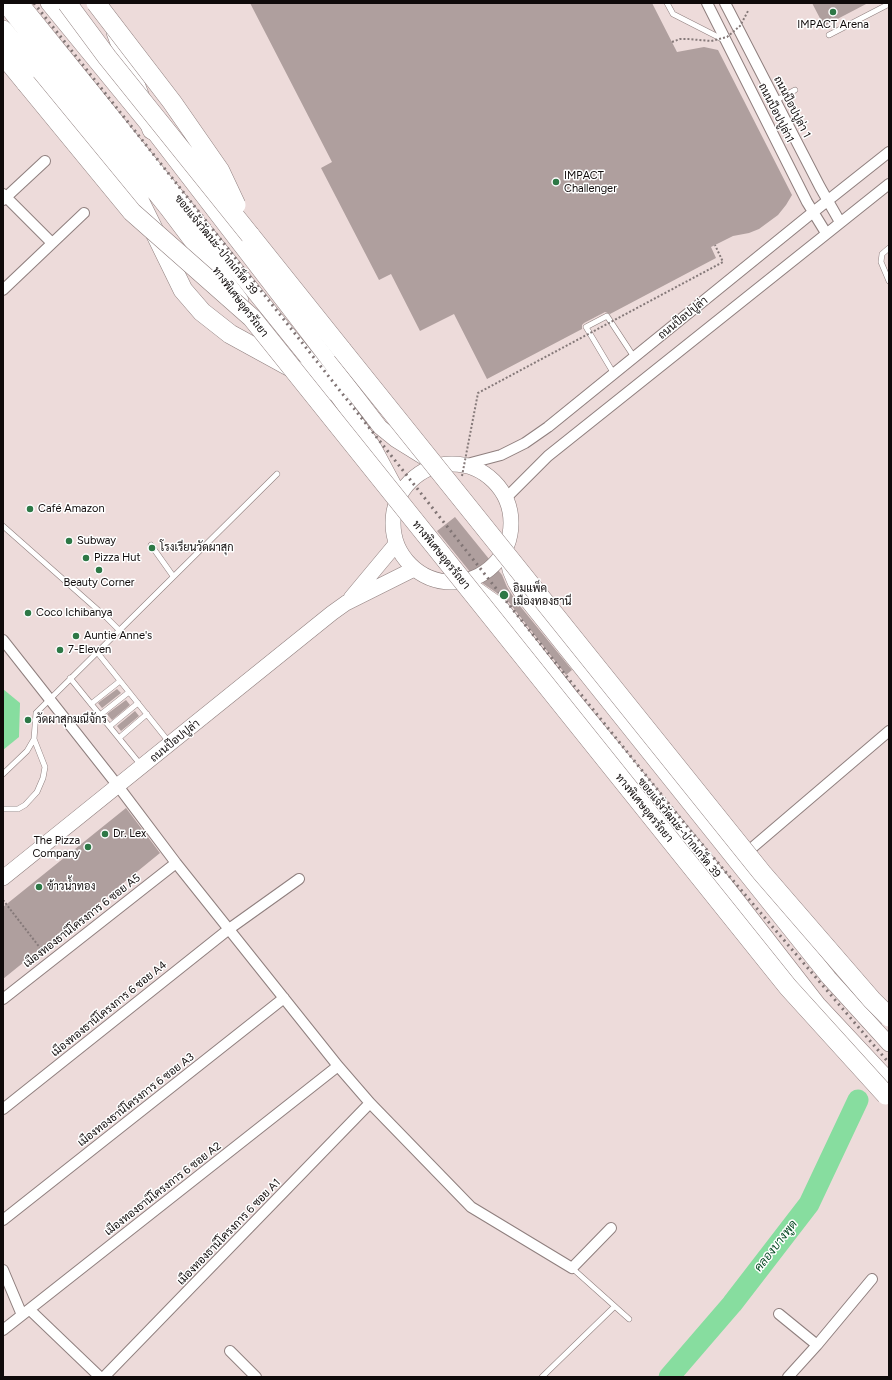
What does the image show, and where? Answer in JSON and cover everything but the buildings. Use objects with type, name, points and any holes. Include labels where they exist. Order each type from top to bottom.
[{"type":"highway","name":"ทางพิเศษอุดรรัถยา","points":[[6,3],[169,208],[252,318],[788,987],[889,1098]]},
{"type":"highway","points":[[67,3],[107,57],[746,853],[872,1000],[889,1017]]},
{"type":"highway","points":[[96,3],[172,102],[220,170],[250,234]]},
{"type":"highway","points":[[106,3],[152,130]]},
{"type":"highway","points":[[3,30],[137,196],[183,290],[202,312],[230,334],[334,391]]},
{"type":"highway","points":[[3,55],[132,212],[252,318]]},
{"type":"main road","name":"ซอยแจ้งวัฒนะ-ปากเกร็ด 39","points":[[21,3],[334,391],[373,446],[399,496]]},
{"type":"main road","name":"ซอยแจ้งวัฒนะ-ปากเกร็ด 39","points":[[48,3],[152,130],[380,426],[396,440],[436,465]]},
{"type":"main road","points":[[452,463],[465,471],[484,471],[497,483],[507,498],[512,523],[506,549],[496,564],[481,575],[464,581],[447,582],[430,578],[414,569],[404,558],[396,544],[393,519],[399,496],[414,477],[436,465],[452,463]]},
{"type":"main road","points":[[346,603],[396,544]]},
{"type":"main road","points":[[506,549],[510,570],[523,595],[829,978],[889,1044]]},
{"type":"main road","points":[[346,603],[414,569]]},
{"type":"main road","name":"ซอยแจ้งวัฒนะ-ปากเกร็ด 39","points":[[464,581],[500,606],[572,698],[714,871],[818,1004],[889,1080]]},
{"type":"main road","name":"ถนนป๊อปปูล่า","points":[[3,878],[346,603]]},
{"type":"street","name":"ถนนป๊อปปูล่า1","points":[[707,3],[812,213],[826,233]]},
{"type":"street","name":"ถนนป๊อปปูล่า 1","points":[[725,3],[775,101],[840,222]]},
{"type":"street","name":"ถนนป๊อปปูล่า","points":[[465,471],[525,443],[548,428],[889,152]]},
{"type":"street","points":[[45,161],[4,197],[52,243]]},
{"type":"street","name":"ถนนป๊อปปูล่า","points":[[507,498],[548,456],[888,185]]},
{"type":"street","points":[[3,290],[84,213]]},
{"type":"street","points":[[3,640],[176,862],[338,1066],[370,1103],[471,1207],[572,1268],[611,1228]]},
{"type":"street","points":[[746,853],[889,730]]},
{"type":"street","name":"เมืองทองธานีโครงการ 6 ซอย A5","points":[[3,999],[176,862]]},
{"type":"street","name":"เมืองทองธานีโครงการ 6 ซอย A4","points":[[3,1109],[229,929],[300,879]]},
{"type":"street","name":"เมืองทองธานีโครงการ 6 ซอย A3","points":[[3,1220],[284,998]]},
{"type":"street","name":"เมืองทองธานีโครงการ 6 ซอย A2","points":[[3,1330],[338,1066]]},
{"type":"street","name":"เมืองทองธานีโครงการ 6 ซอย A1","points":[[104,1377],[370,1103]]},
{"type":"street","points":[[3,1270],[26,1312],[100,1377]]},
{"type":"street","points":[[788,1377],[872,1279]]},
{"type":"street","points":[[779,1314],[816,1345]]},
{"type":"street","points":[[230,1351],[256,1377]]},
{"type":"lane","points":[[667,3],[673,14],[726,42]]},
{"type":"lane","points":[[829,35],[889,4]]},
{"type":"lane","points":[[775,101],[795,90]]},
{"type":"lane","points":[[889,248],[882,254],[881,262],[889,281]]},
{"type":"lane","points":[[614,374],[586,327],[607,316],[634,358]]},
{"type":"lane","points":[[3,809],[18,809],[24,805],[37,792],[43,778],[45,767],[34,739],[36,713],[277,474]]},
{"type":"lane","points":[[3,526],[96,607],[119,630]]},
{"type":"lane","points":[[151,544],[173,576]]},
{"type":"lane","points":[[97,652],[171,744]]},
{"type":"lane","points":[[70,678],[142,767]]},
{"type":"lane","points":[[91,704],[120,681]]},
{"type":"lane","points":[[100,715],[129,692]]},
{"type":"lane","points":[[110,726],[138,703]]},
{"type":"lane","points":[[119,738],[147,714]]},
{"type":"lane","points":[[3,774],[27,751],[34,739]]},
{"type":"lane","points":[[572,1268],[629,1319]]},
{"type":"lane","points":[[542,1377],[614,1306]]},
{"type":"path","points":[[672,42],[680,39],[711,41],[727,37],[740,26],[748,11]]},
{"type":"path","points":[[465,471],[478,394],[723,262],[715,245]]},
{"type":"path","points":[[3,900],[50,962]]},
{"type":"shaded area","points":[[3,689],[20,703],[19,737],[3,750]]},
{"type":"waterway","name":"คลองบางพูด","points":[[669,1377],[732,1304],[809,1204],[858,1100]]},
{"type":"railway","points":[[34,3],[502,596],[689,829],[889,1063]]},
{"type":"place","name":"IMPACT Arena","points":[[833,12]]},
{"type":"place","name":"IMPACT Challenger","points":[[556,182]]},
{"type":"place","name":"Café Amazon","points":[[30,509]]},
{"type":"place","name":"Subway","points":[[69,541]]},
{"type":"place","name":"โรงเรียนวัดผาสุก","points":[[152,548]]},
{"type":"place","name":"Pizza Hut","points":[[86,558]]},
{"type":"place","name":"Beauty Corner","points":[[99,570]]},
{"type":"place","name":"อิมแพ็ค เมืองทองธานี","points":[[504,595]]},
{"type":"place","name":"Coco Ichibanya","points":[[28,613]]},
{"type":"place","name":"Auntie Anne's","points":[[76,636]]},
{"type":"place","name":"7-Eleven","points":[[60,650]]},
{"type":"place","name":"วัดผาสุกมณีจักร","points":[[28,720]]},
{"type":"place","name":"Dr. Lex","points":[[105,834]]},
{"type":"place","name":"The Pizza Company","points":[[88,847]]},
{"type":"place","name":"ข้าวน้ำทอง","points":[[39,887]]}]
